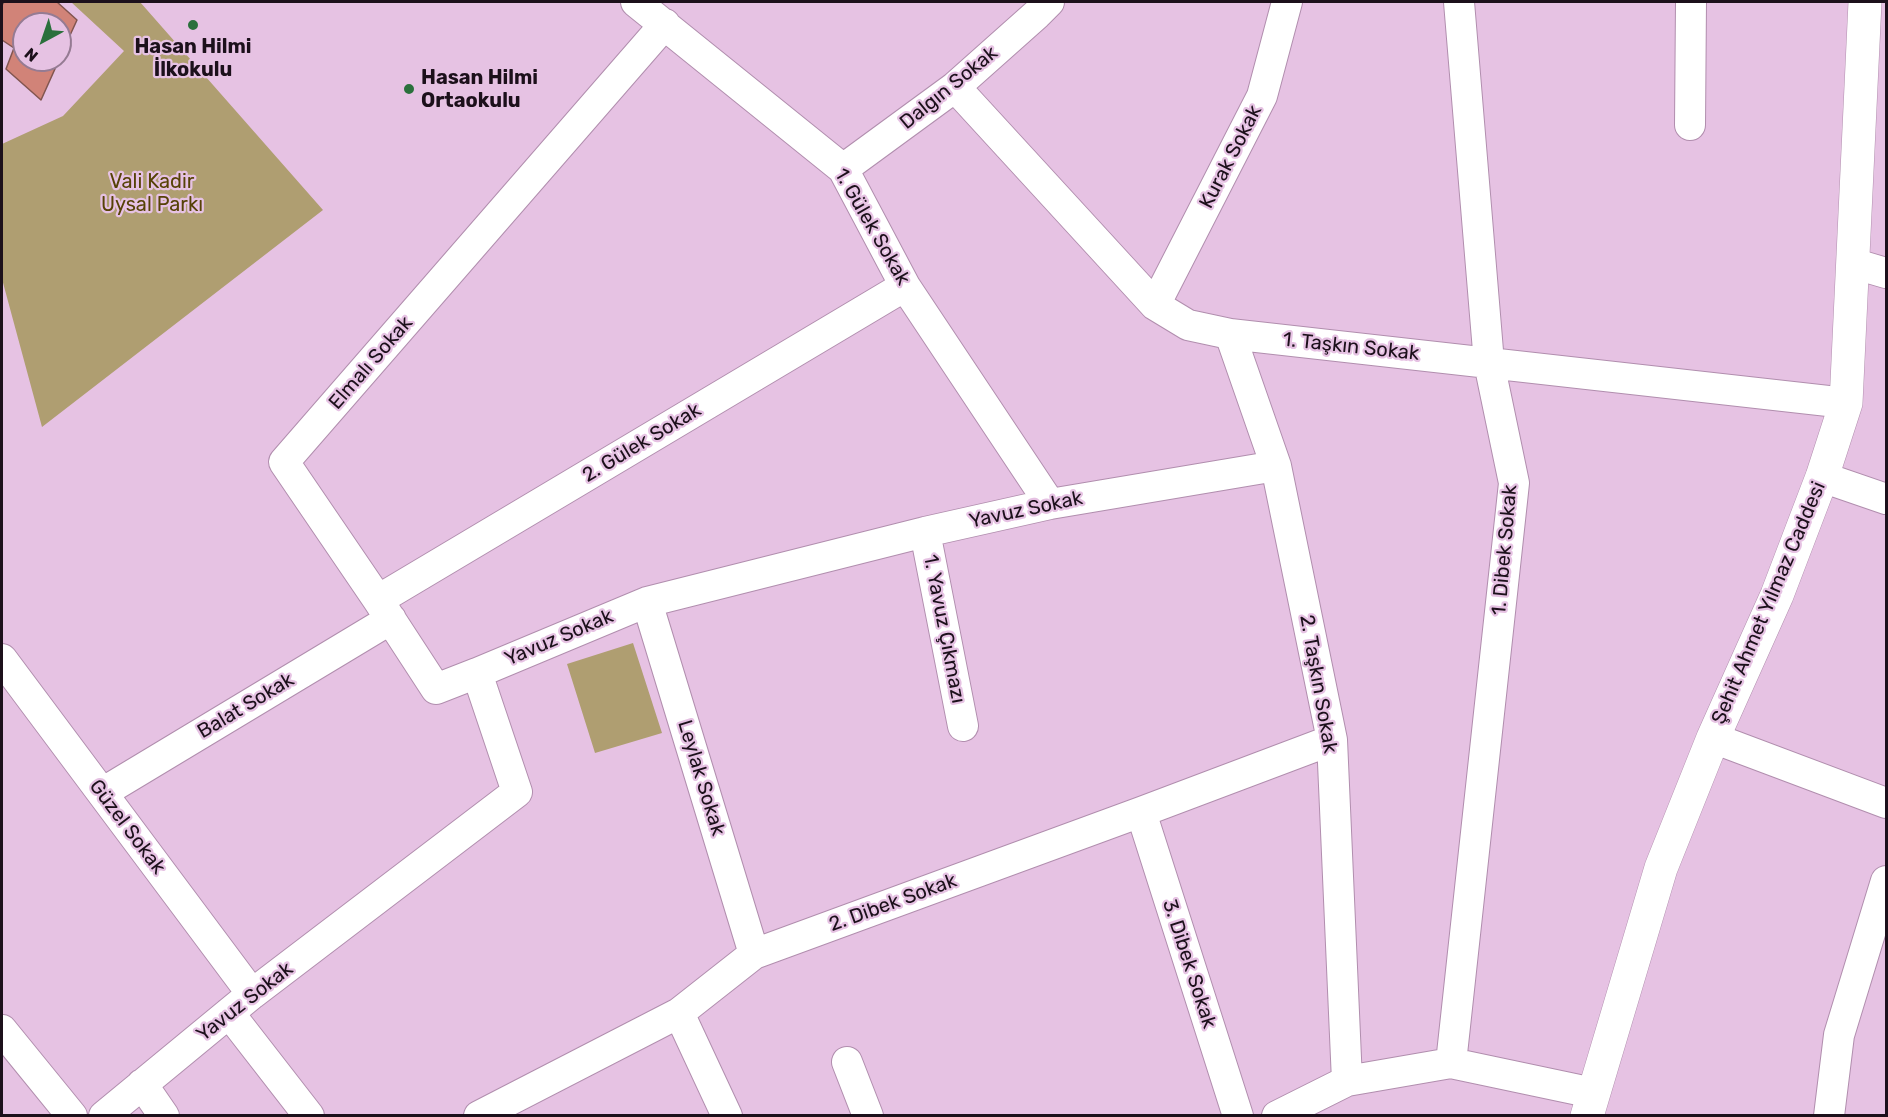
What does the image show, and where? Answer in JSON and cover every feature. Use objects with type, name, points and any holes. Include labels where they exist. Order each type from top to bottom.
[{"type":"street","name":"1. Gülek Sokak","points":[[636,2],[843,169],[905,286],[1050,504]]},
{"type":"street","name":"Dalgın Sokak","points":[[843,169],[956,87],[1049,2]]},
{"type":"street","name":"Kurak Sokak","points":[[1155,305],[1262,96],[1287,2]]},
{"type":"street","name":"1. Dibek Sokak","points":[[1451,1063],[1514,483],[1488,363],[1459,2]]},
{"type":"street","points":[[1690,124],[1691,2]]},
{"type":"street","name":"Şehit Ahmet Yılmaz Caddesi","points":[[1590,1104],[1661,868],[1713,738],[1777,596],[1822,477],[1846,403],[1865,2]]},
{"type":"street","name":"Elmalı Sokak","points":[[477,673],[435,689],[385,610],[284,462],[665,24]]},
{"type":"street","name":"1. Taşkın Sokak","points":[[956,87],[1155,305],[1188,325],[1230,333],[1846,403]]},
{"type":"street","points":[[1852,262],[1887,273]]},
{"type":"street","name":"2. Gülek Sokak","points":[[385,610],[905,286]]},
{"type":"street","name":"2. Taşkın Sokak","points":[[1230,333],[1276,466],[1332,740],[1347,1081]]},
{"type":"street","name":"Yavuz Sokak","points":[[104,1116],[252,994],[517,792],[477,673],[647,602],[926,532],[1050,504],[1276,466]]},
{"type":"street","points":[[1822,477],[1887,499]]},
{"type":"street","name":"1. Yavuz Çıkmazı","points":[[926,532],[963,726]]},
{"type":"street","name":"Leylak Sokak","points":[[647,602],[754,954]]},
{"type":"street","name":"Balat Sokak","points":[[102,793],[385,610]]},
{"type":"street","name":"Güzel Sokak","points":[[2,659],[252,994]]},
{"type":"street","points":[[1713,738],[1887,803]]},
{"type":"street","name":"2. Dibek Sokak","points":[[479,1116],[679,1013],[754,954],[1141,813],[1332,740]]},
{"type":"street","name":"3. Dibek Sokak","points":[[1141,813],[1238,1116]]},
{"type":"street","points":[[1829,1116],[1839,1035],[1887,881]]},
{"type":"street","points":[[229,1013],[309,1116]]},
{"type":"street","points":[[679,1013],[727,1116]]},
{"type":"street","points":[[2,1030],[72,1116]]},
{"type":"street","points":[[847,1062],[868,1116]]},
{"type":"street","points":[[1284,1114],[1347,1081],[1451,1063],[1590,1104]]},
{"type":"street","points":[[142,1084],[164,1116]]},
{"type":"green space","name":"Vali Kadir Uysal Parkı","points":[[71,2],[140,2],[323,210],[42,427],[2,279],[2,144],[63,116],[124,51]]},
{"type":"green space","points":[[633,643],[662,733],[595,753],[567,664]]},
{"type":"building","points":[[4,2],[57,2],[68,12],[12,12],[12,47],[2,40],[2,5]]},
{"type":"building","points":[[72,16],[77,20],[72,31]]},
{"type":"building","points":[[12,53],[12,72],[54,72],[41,100],[6,69]]},
{"type":"place","name":"Hasan Hilmi İlkokulu","points":[[193,25]]},
{"type":"place","name":"Hasan Hilmi Ortaokulu","points":[[409,89]]}]
